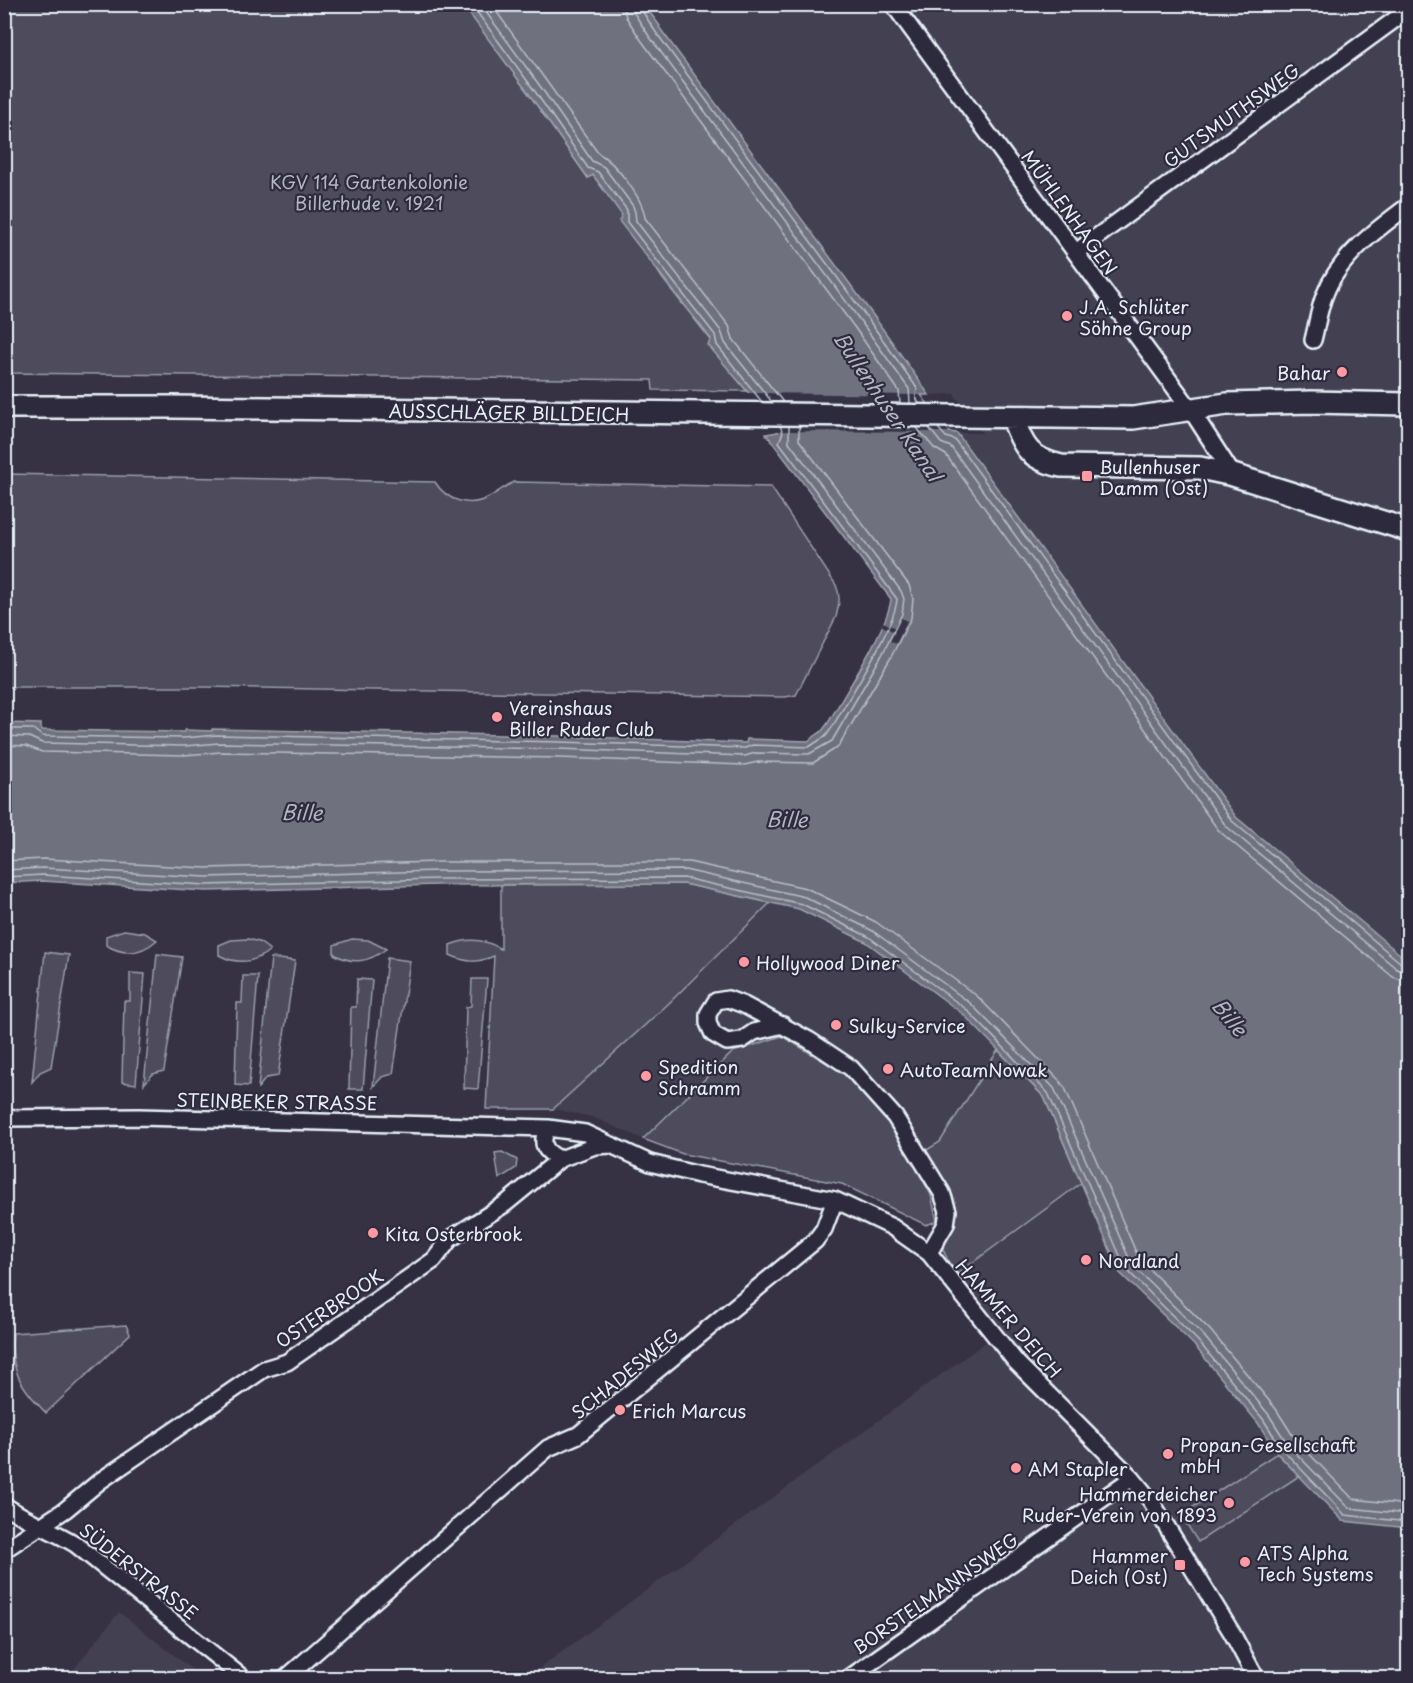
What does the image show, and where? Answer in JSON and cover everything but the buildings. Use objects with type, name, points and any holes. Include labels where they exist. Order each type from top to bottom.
[{"type":"street","name":"MÜHLENHAGEN","points":[[893,4],[1191,410],[1233,475]]},
{"type":"street","name":"GUTSMUTHSWEG","points":[[1076,252],[1408,10]]},
{"type":"street","points":[[1313,340],[1324,294],[1340,267],[1366,240],[1408,206]]},
{"type":"street","name":"AUSSCHLÄGER BILLDEICH","points":[[4,407],[1133,418],[1227,404],[1311,402],[1408,404]]},
{"type":"street","points":[[1012,418],[1026,448],[1046,463],[1061,466],[1200,468],[1233,475],[1408,530]]},
{"type":"street","name":"HAMMER DEICH","points":[[783,1025],[851,1068],[895,1117],[942,1193],[948,1211],[946,1224],[929,1253],[1016,1362],[1132,1478],[1151,1501],[1232,1633],[1256,1678]]},
{"type":"street","name":"STEINBEKER STRASSE","points":[[4,1118],[150,1118],[548,1128],[585,1133],[650,1163],[699,1175],[836,1200],[892,1227],[929,1253]]},
{"type":"street","points":[[548,1128],[543,1142],[544,1148],[550,1155],[560,1159]]},
{"type":"street","name":"OSTERBROOK","points":[[4,1550],[65,1510],[100,1481],[264,1369],[287,1362],[434,1260],[450,1239],[505,1204],[560,1159],[594,1146],[615,1145]]},
{"type":"street","name":"SCHADESWEG","points":[[286,1678],[548,1448],[578,1435],[815,1241],[824,1229],[836,1200]]},
{"type":"street","name":"BORSTELMANNSWEG","points":[[849,1678],[1132,1478]]},
{"type":"street","name":"SÜDERSTRASSE","points":[[4,1505],[75,1544],[243,1678]]},
{"type":"shaded area","points":[[644,5],[1408,5],[1408,961],[1236,817],[957,433],[982,433],[954,394],[929,395]]},
{"type":"shaded area","points":[[770,903],[799,909],[866,942],[963,1014],[998,1050],[940,1142],[925,1151],[903,1112],[856,1062],[813,1032],[787,1019],[782,1036],[733,1052],[643,1139],[592,1117],[553,1109],[667,1005]]},
{"type":"shaded area","points":[[1081,1183],[1120,1273],[1194,1345],[1258,1423],[1277,1453],[1343,1521],[1408,1528],[1408,1678],[526,1678],[994,1336],[948,1279]]},
{"type":"shaded area","points":[[119,1612],[203,1678],[67,1678]]},
{"type":"green space","name":"KGV 114 Gartenkolonie Billerhude v. 1921","points":[[463,4],[588,178],[592,174],[623,215],[662,278],[711,340],[709,345],[747,391],[653,390],[652,380],[5,373],[5,5]]},
{"type":"green space","points":[[5,474],[435,482],[445,494],[466,502],[481,501],[514,482],[771,487],[836,585],[839,604],[836,617],[796,695],[785,697],[201,687],[5,687]]},
{"type":"green space","points":[[684,884],[770,903],[667,1005],[553,1109],[486,1109],[494,956],[478,961],[462,960],[450,955],[450,945],[477,940],[501,949],[501,885]]},
{"type":"green space","points":[[124,930],[145,933],[157,940],[139,951],[132,952],[119,951],[106,945],[106,936]]},
{"type":"green space","points":[[248,939],[259,942],[270,950],[258,958],[246,961],[232,960],[219,955],[219,945],[231,940]]},
{"type":"green space","points":[[352,939],[368,940],[386,949],[373,957],[354,961],[334,954],[334,945]]},
{"type":"green space","points":[[45,952],[69,955],[51,1067],[40,1072],[32,1082]]},
{"type":"green space","points":[[157,954],[182,957],[164,1071],[153,1074],[144,1084]]},
{"type":"green space","points":[[271,958],[295,961],[278,1076],[266,1078],[258,1088]]},
{"type":"green space","points":[[387,958],[410,961],[393,1074],[382,1077],[373,1087]]},
{"type":"green space","points":[[130,973],[145,974],[136,1084],[122,1082],[124,1001],[130,1001]]},
{"type":"green space","points":[[243,976],[258,976],[249,1086],[235,1085],[237,1003],[242,1003]]},
{"type":"green space","points":[[357,979],[372,980],[363,1089],[349,1089],[351,1007],[356,1007]]},
{"type":"green space","points":[[472,979],[487,979],[478,1089],[464,1088],[466,1007],[471,1006]]},
{"type":"green space","points":[[782,1036],[845,1074],[887,1120],[898,1134],[931,1195],[937,1221],[926,1225],[842,1184],[683,1154],[643,1139],[733,1052]]},
{"type":"green space","points":[[998,1050],[1044,1097],[1081,1183],[957,1274],[942,1247],[955,1223],[948,1188],[925,1151],[940,1142]]},
{"type":"green space","points":[[502,1152],[517,1160],[516,1168],[499,1179],[495,1153]]},
{"type":"green space","points":[[126,1325],[130,1334],[46,1413],[30,1395],[15,1368],[13,1333]]},
{"type":"green space","name":"Hammerdeicher Ruder-Verein von 1893","points":[[1277,1453],[1299,1476],[1198,1542],[1181,1515]]},
{"type":"water","points":[[463,5],[644,5],[873,315],[929,395],[921,395],[949,432],[957,433],[1236,817],[1408,961],[1408,1528],[1343,1521],[1277,1453],[1258,1423],[1194,1345],[1120,1273],[1044,1097],[963,1014],[866,942],[799,909],[684,884],[438,885],[206,891],[42,881],[5,883],[5,723],[41,724],[41,730],[185,732],[185,730],[212,731],[212,729],[559,736],[746,743],[747,739],[808,741],[822,731],[828,723],[874,644],[891,599],[766,434],[778,432],[708,345],[711,339],[619,221],[622,215],[593,175],[588,178]]},
{"type":"pier","points":[[746,393],[920,395],[949,432],[775,431]]},
{"type":"pier","points":[[901,618],[907,621],[896,644],[890,641],[895,632],[882,626],[883,622],[896,628]]},
{"type":"place","name":"J.A. Schlüter Söhne Group","points":[[1067,316]]},
{"type":"place","name":"Bahar","points":[[1342,372]]},
{"type":"place","name":"Bullenhuser Damm (Ost)","points":[[1087,476]]},
{"type":"place","name":"Vereinshaus Biller Ruder Club","points":[[497,717]]},
{"type":"place","name":"Hollywood Diner","points":[[744,962]]},
{"type":"place","name":"Sulky-Service","points":[[836,1025]]},
{"type":"place","name":"AutoTeamNowak","points":[[888,1069]]},
{"type":"place","name":"Spedition Schramm","points":[[646,1076]]},
{"type":"place","name":"Kita Osterbrook","points":[[373,1233]]},
{"type":"place","name":"Nordland","points":[[1086,1260]]},
{"type":"place","name":"Erich Marcus","points":[[620,1410]]},
{"type":"place","name":"Propan-Gesellschaft mbH","points":[[1168,1454]]},
{"type":"place","name":"AM Stapler","points":[[1016,1468]]},
{"type":"place","name":"Hammerdeicher Ruder-Verein von 1893","points":[[1229,1503]]},
{"type":"place","name":"ATS Alpha Tech Systems","points":[[1245,1562]]},
{"type":"place","name":"Hammer Deich (Ost)","points":[[1180,1565]]},
{"type":"water label","name":"Bullenhuser Kanal","points":[[888,406]]},
{"type":"water label","name":"Bille","points":[[302,812]]},
{"type":"water label","name":"Bille","points":[[787,819]]},
{"type":"water label","name":"Bille","points":[[1230,1017]]}]
